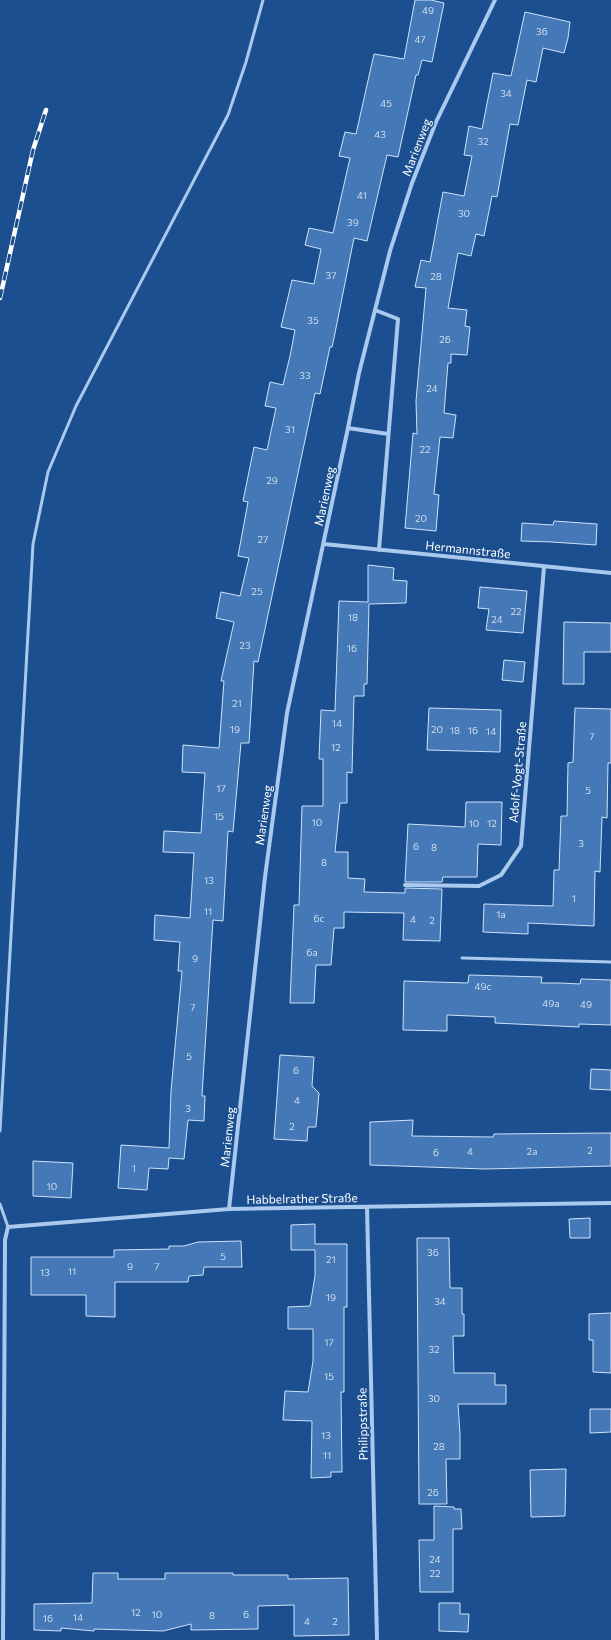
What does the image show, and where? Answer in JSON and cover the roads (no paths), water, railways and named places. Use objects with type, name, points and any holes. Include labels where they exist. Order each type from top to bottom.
[{"type":"street","name":"Marienweg","points":[[229,1209],[265,877],[287,713],[359,373],[390,251],[418,169],[436,122],[495,0]]},
{"type":"street","points":[[375,310],[398,319],[379,550]]},
{"type":"street","points":[[348,428],[388,434]]},
{"type":"street","name":"Hermannstraße","points":[[324,544],[611,573]]},
{"type":"street","name":"Adolf-Vogt-Straße","points":[[405,885],[479,886],[501,875],[521,846],[544,567]]},
{"type":"street","name":"Habbelrather Straße","points":[[8,1227],[229,1209],[611,1203]]},
{"type":"street","name":"Philippstraße","points":[[367,1207],[376,1640]]},
{"type":"street","points":[[3,1640],[5,1240],[8,1227]]},
{"type":"lane","points":[[0,1131],[33,544],[48,472],[76,406],[228,115],[246,62],[263,0]]},
{"type":"lane","points":[[462,958],[611,962]]},
{"type":"lane","points":[[0,1204],[8,1227]]},
{"type":"railway","points":[[0,298],[33,150],[46,110]]}]
